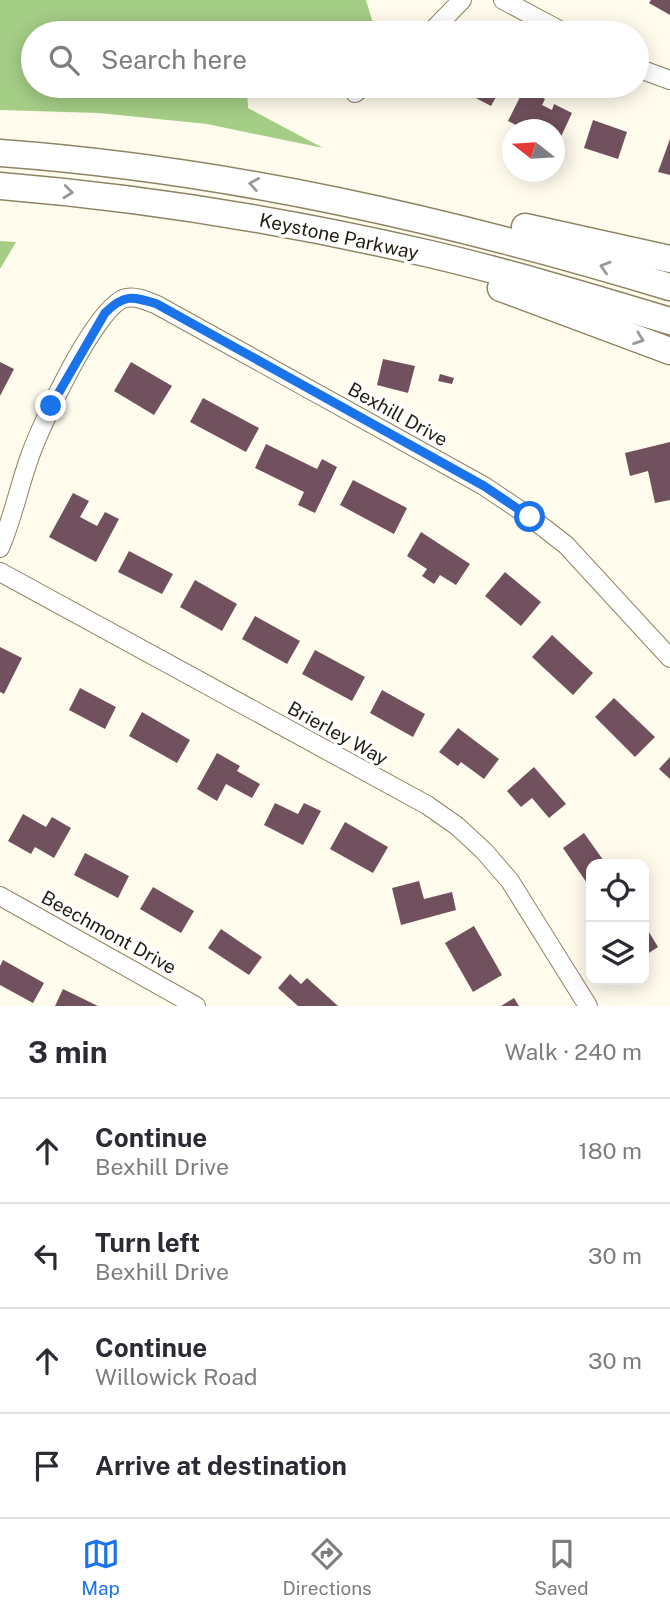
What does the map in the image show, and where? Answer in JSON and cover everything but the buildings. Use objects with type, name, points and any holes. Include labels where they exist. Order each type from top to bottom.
[{"type":"highway","name":"Keystone Parkway","points":[[0,153],[143,167],[321,196],[508,239],[670,287]]},
{"type":"highway","name":"Keystone Parkway","points":[[0,186],[168,205],[343,235],[487,268],[670,321]]},
{"type":"highway","points":[[321,196],[474,215],[670,259]]},
{"type":"highway","points":[[343,235],[493,285],[670,351]]},
{"type":"street","points":[[442,21],[462,0]]},
{"type":"street","points":[[503,0],[542,21]]},
{"type":"street","points":[[649,72],[670,80]]},
{"type":"street","name":"Bexhill Drive","points":[[0,548],[31,454],[51,406],[82,350],[115,302],[125,298],[139,298],[157,304],[503,498],[566,545],[670,658]]},
{"type":"street","name":"Brierley Way","points":[[0,572],[427,805],[457,825],[510,881],[588,1006]]},
{"type":"street","name":"Beechmont Drive","points":[[0,896],[196,1006]]},
{"type":"green space","points":[[0,0],[366,0],[372,21],[21,21],[21,98],[248,98],[248,108],[323,148],[207,124],[99,113],[0,110]]},
{"type":"green space","points":[[0,241],[16,242],[0,269]]},
{"type":"route","points":[[51,406],[105,313],[115,302],[125,298],[139,298],[157,304],[484,486],[530,517]]}]
